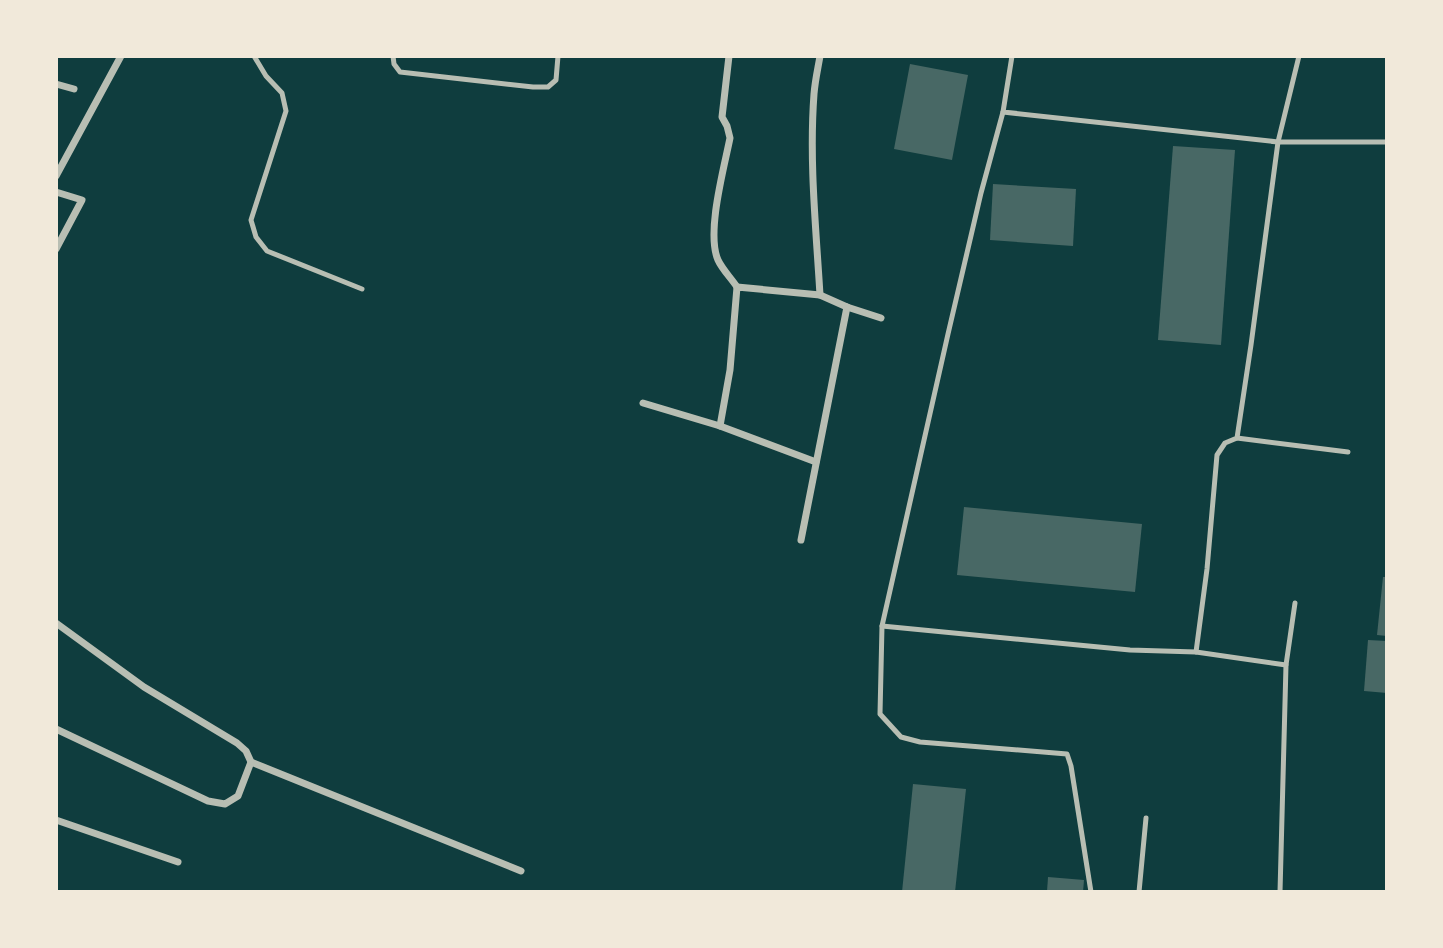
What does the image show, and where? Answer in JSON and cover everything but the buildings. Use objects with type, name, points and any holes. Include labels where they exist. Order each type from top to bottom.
[{"type":"street","points":[[56,176],[121,56]]},
{"type":"street","points":[[720,426],[730,370],[737,287],[718,262],[713,247],[713,229],[730,138],[722,117],[729,56]]},
{"type":"street","points":[[820,56],[814,91],[813,173],[820,295]]},
{"type":"street","points":[[56,84],[74,89]]},
{"type":"street","points":[[56,192],[82,200],[56,250]]},
{"type":"street","points":[[737,287],[820,295],[881,318]]},
{"type":"street","points":[[800,540],[847,307]]},
{"type":"street","points":[[643,402],[720,426],[816,462]]},
{"type":"street","points":[[56,623],[144,687],[237,743],[246,751],[251,762],[521,871]]},
{"type":"street","points":[[56,729],[208,801],[225,804],[238,796],[251,762]]},
{"type":"street","points":[[56,820],[178,862]]},
{"type":"lane","points":[[254,56],[266,76],[282,93],[286,111],[251,220],[256,237],[267,251],[362,289]]},
{"type":"lane","points":[[393,56],[394,64],[400,72],[533,87],[548,87],[556,80],[558,56]]},
{"type":"lane","points":[[1012,56],[1003,112],[981,193],[882,626],[880,714],[901,737],[919,742],[1067,754],[1091,892]]},
{"type":"lane","points":[[1237,438],[1278,142],[1299,56]]},
{"type":"lane","points":[[1003,112],[1278,142],[1387,142]]},
{"type":"lane","points":[[1196,652],[1207,569],[1217,455],[1225,443],[1237,438],[1348,452]]},
{"type":"lane","points":[[1280,892],[1286,665],[1295,603]]},
{"type":"lane","points":[[882,626],[1130,650],[1196,652],[1286,665]]},
{"type":"lane","points":[[1139,892],[1146,818]]}]
